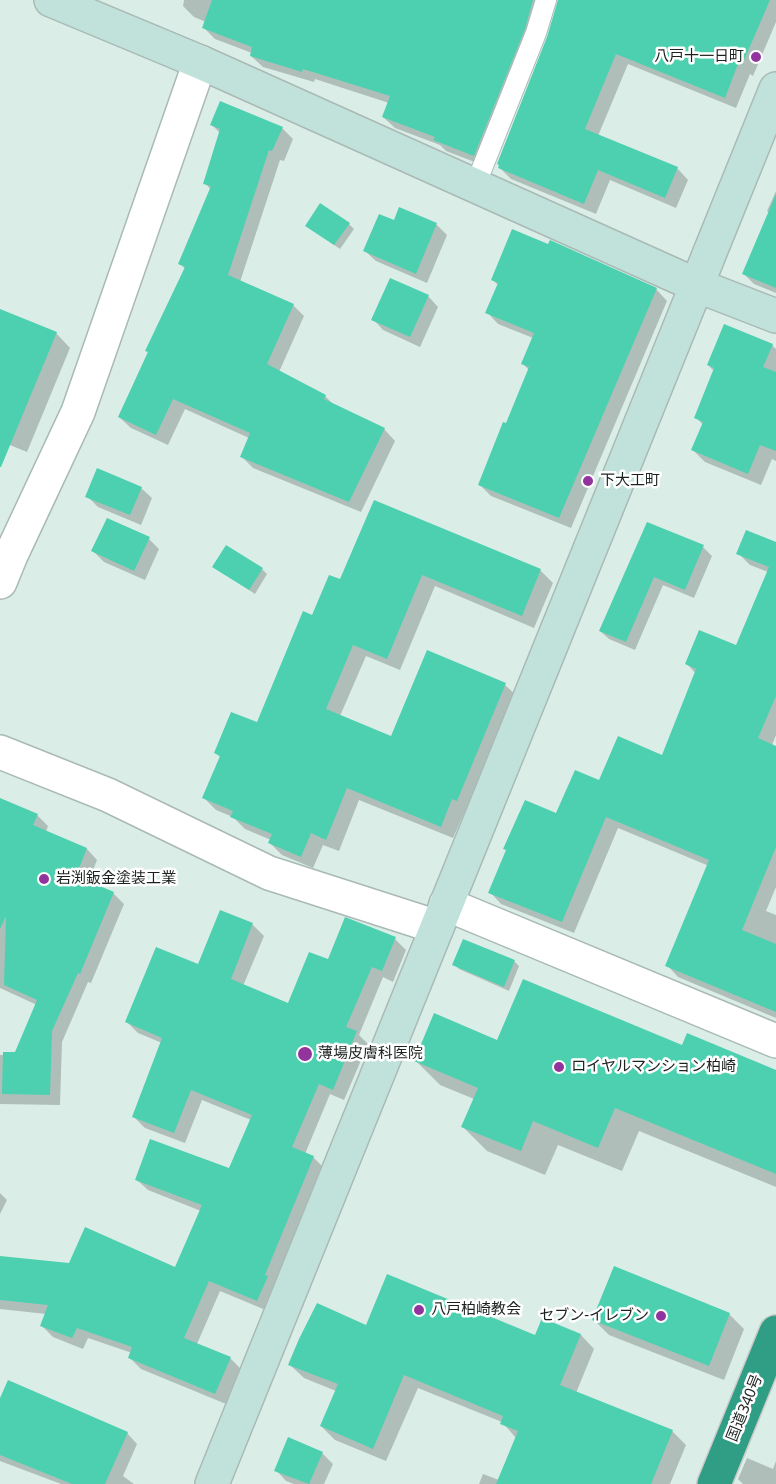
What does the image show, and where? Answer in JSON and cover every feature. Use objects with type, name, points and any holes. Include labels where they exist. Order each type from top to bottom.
[{"type":"highway","name":"国道340号","points":[[714,1484],[776,1332]]},
{"type":"street","points":[[51,0],[200,62],[696,285],[776,316]]},
{"type":"street","points":[[0,582],[78,412],[200,62]]},
{"type":"street","points":[[212,1484],[776,89]]},
{"type":"street","points":[[0,752],[108,795],[269,873],[442,915],[776,1041]]},
{"type":"lane","points":[[475,186],[536,33],[546,0]]},
{"type":"building","points":[[212,0],[533,0],[525,29],[474,156],[433,140],[435,137],[382,117],[390,96],[303,69],[302,72],[250,56],[252,47],[202,28]]},
{"type":"building","points":[[558,0],[770,0],[742,65],[738,64],[725,98],[616,54],[585,129],[678,167],[665,198],[598,170],[584,204],[498,168],[497,164],[547,37]]},
{"type":"building","points":[[220,101],[283,127],[272,151],[269,150],[228,275],[294,304],[267,364],[326,395],[324,399],[385,428],[349,502],[240,457],[250,433],[173,399],[156,435],[118,417],[148,352],[145,351],[185,267],[178,264],[211,186],[203,184],[220,129],[210,125]]},
{"type":"building","points":[[776,194],[776,288],[742,274]]},
{"type":"building","points":[[320,203],[350,223],[334,245],[305,226]]},
{"type":"building","points":[[399,207],[437,223],[416,274],[363,251],[379,214],[394,220]]},
{"type":"building","points":[[512,229],[548,244],[550,240],[657,288],[559,518],[478,485],[503,422],[506,423],[529,367],[521,364],[534,333],[485,313],[498,283],[491,280]]},
{"type":"building","points":[[390,278],[429,295],[410,337],[371,320]]},
{"type":"building","points":[[0,309],[57,332],[1,467],[0,467]]},
{"type":"building","points":[[724,324],[773,344],[763,367],[776,372],[776,451],[760,445],[748,474],[691,450],[703,422],[694,418],[714,368],[707,365]]},
{"type":"building","points":[[97,468],[142,487],[130,515],[85,497]]},
{"type":"building","points":[[374,500],[541,569],[522,616],[422,575],[387,659],[353,645],[326,709],[391,736],[427,650],[506,683],[457,801],[452,799],[441,827],[347,788],[326,840],[311,833],[301,857],[268,843],[272,834],[230,817],[233,811],[202,798],[220,756],[214,753],[231,712],[257,722],[303,611],[312,615],[329,575],[340,579]]},
{"type":"building","points":[[107,518],[150,537],[134,571],[91,551]]},
{"type":"building","points":[[647,522],[704,545],[685,590],[654,577],[626,642],[599,631]]},
{"type":"building","points":[[746,530],[776,542],[776,696],[758,738],[776,746],[776,847],[742,930],[776,944],[776,1012],[665,966],[709,860],[606,817],[562,922],[488,893],[506,850],[503,849],[525,800],[556,813],[575,770],[599,780],[618,736],[662,755],[696,669],[685,664],[699,630],[736,645],[769,567],[736,554]]},
{"type":"building","points":[[226,545],[263,568],[249,590],[212,567]]},
{"type":"building","points":[[0,798],[38,814],[33,825],[87,848],[76,876],[114,892],[80,974],[78,973],[52,1031],[50,1095],[2,1094],[3,1052],[15,1052],[37,1000],[4,985],[6,916],[0,929]]},
{"type":"building","points":[[220,910],[253,923],[231,979],[288,1003],[309,952],[328,959],[345,917],[396,937],[382,971],[372,967],[346,1027],[357,1031],[333,1090],[319,1084],[292,1147],[314,1156],[265,1275],[268,1276],[257,1301],[209,1281],[184,1338],[231,1357],[215,1394],[128,1358],[132,1347],[77,1328],[72,1338],[40,1326],[48,1305],[0,1300],[0,1256],[69,1263],[85,1227],[175,1267],[202,1205],[135,1180],[150,1139],[229,1168],[252,1115],[191,1090],[174,1133],[132,1117],[162,1038],[125,1022],[156,947],[198,964]]},
{"type":"building","points":[[463,939],[515,960],[504,987],[452,965]]},
{"type":"building","points":[[523,979],[682,1045],[687,1033],[776,1070],[776,1174],[615,1108],[598,1148],[533,1121],[521,1151],[461,1127],[478,1088],[414,1061],[434,1013],[497,1040]]},
{"type":"building","name":"セブン-イレブン","points":[[614,1266],[730,1313],[709,1366],[592,1320]]},
{"type":"building","points":[[387,1274],[535,1335],[542,1318],[581,1334],[560,1385],[673,1430],[651,1484],[496,1484],[518,1431],[500,1424],[503,1416],[404,1375],[373,1449],[320,1426],[338,1384],[288,1365],[299,1339],[317,1303],[366,1325]]},
{"type":"building","points":[[8,1380],[128,1432],[105,1484],[72,1484],[0,1455],[0,1398]]},
{"type":"building","points":[[288,1437],[323,1452],[309,1484],[274,1471]]},
{"type":"place","name":"八戸十一日町","points":[[756,57]]},
{"type":"place","name":"下大工町","points":[[588,481]]},
{"type":"place","name":"岩渕鈑金塗装工業","points":[[44,879]]},
{"type":"place","name":"薄場皮膚科医院","points":[[305,1054]]},
{"type":"place","name":"ロイヤルマンション柏崎","points":[[559,1067]]},
{"type":"place","name":"八戸柏崎教会","points":[[419,1310]]},
{"type":"place","name":"セブン-イレブン","points":[[661,1316]]}]
